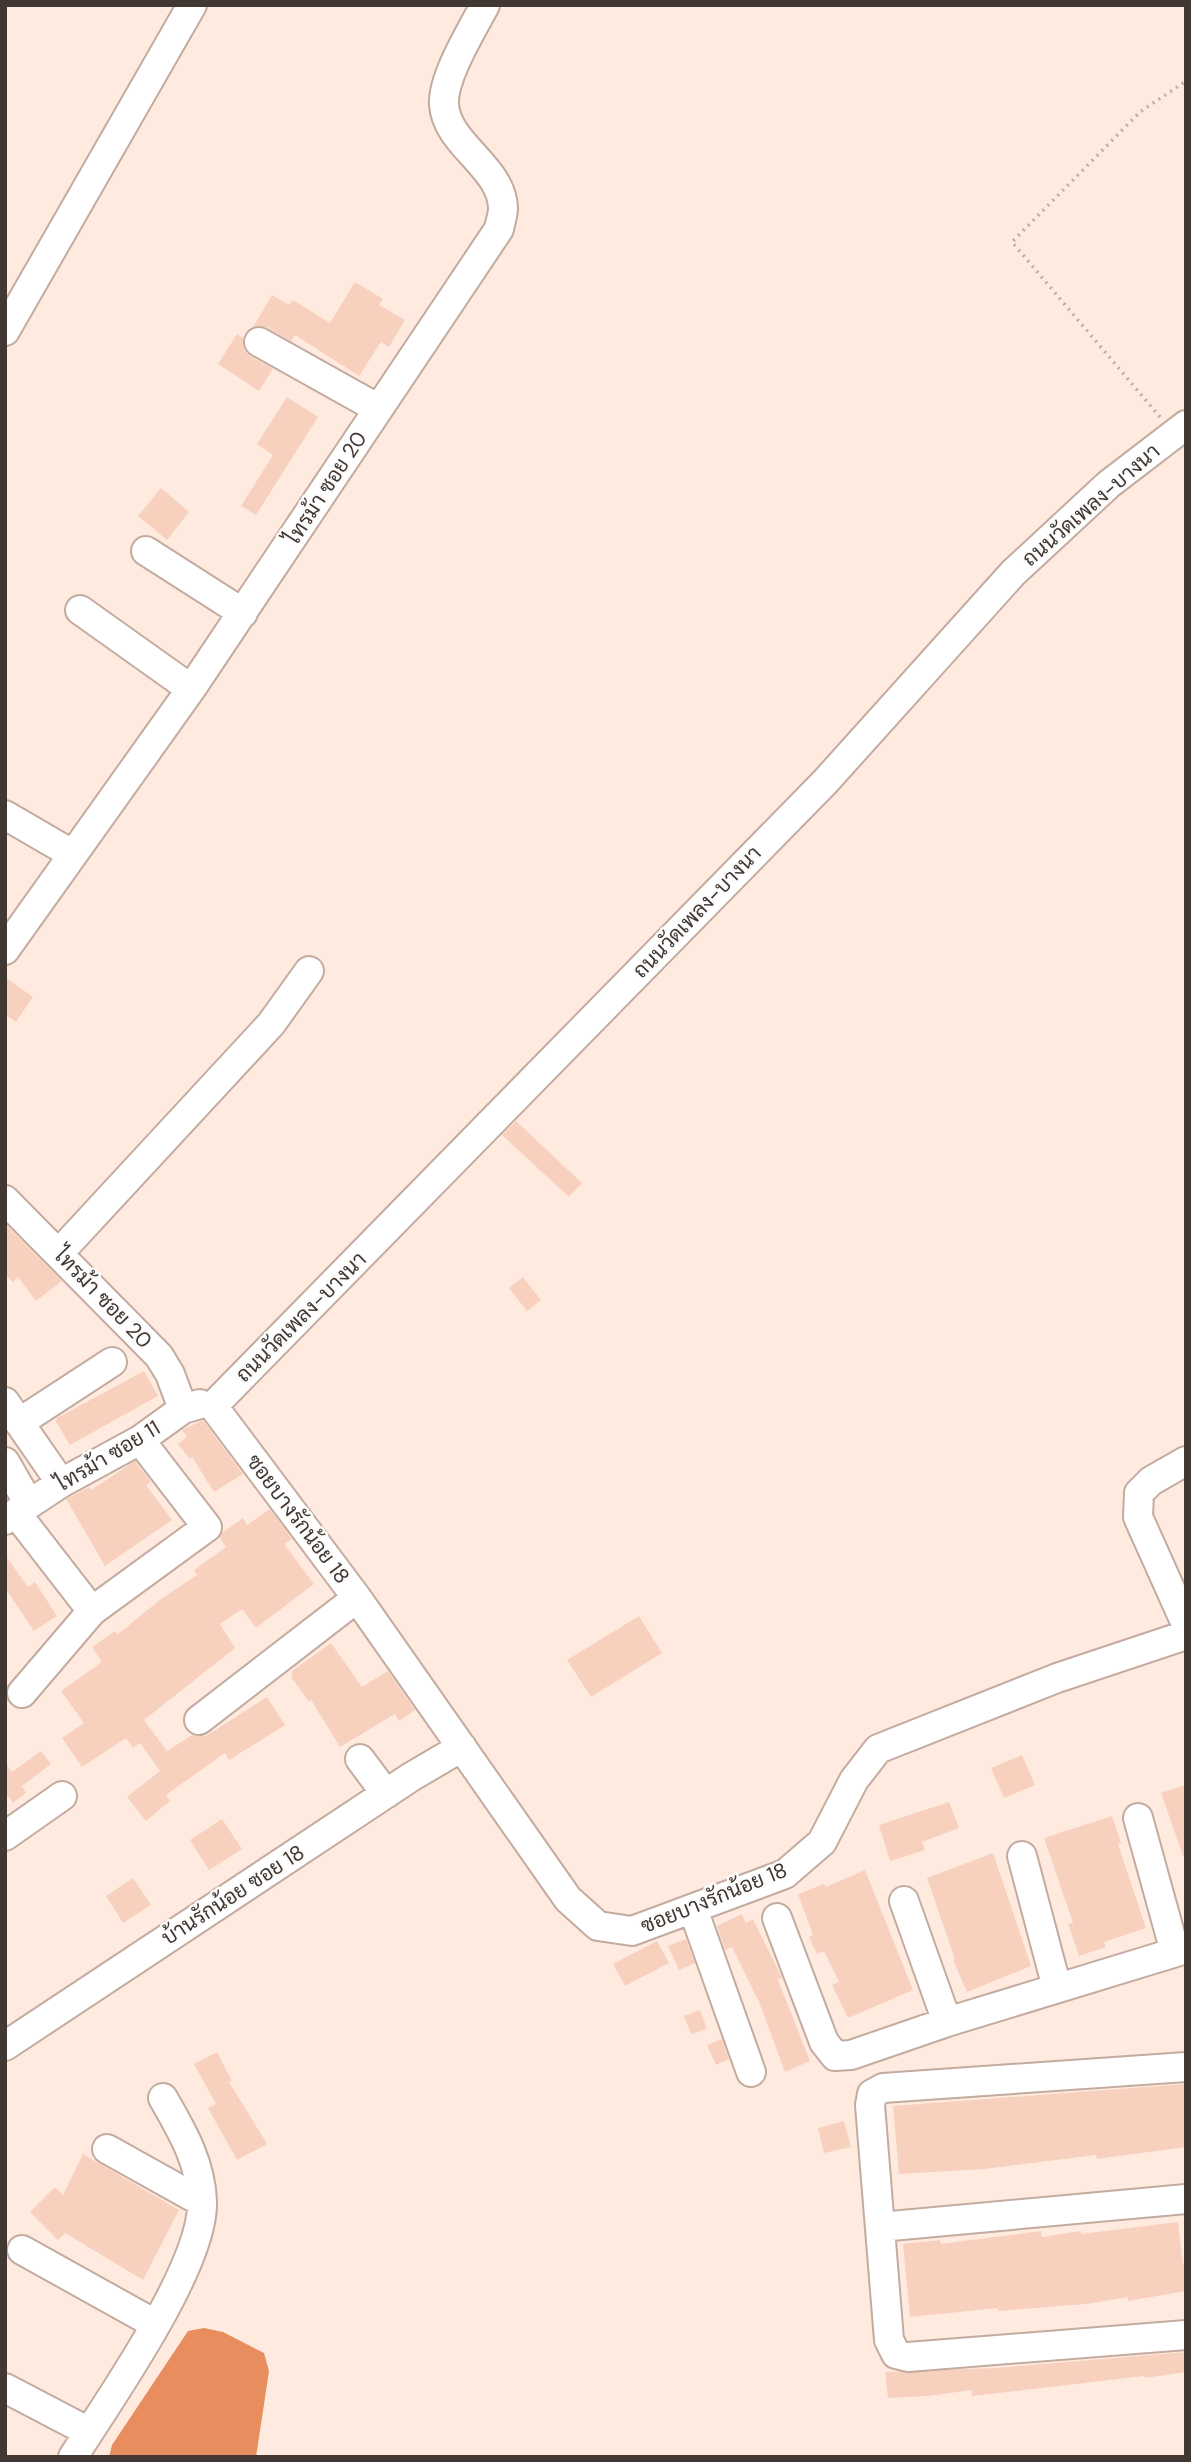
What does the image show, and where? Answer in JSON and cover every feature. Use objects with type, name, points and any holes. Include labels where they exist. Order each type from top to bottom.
[{"type":"street","points":[[5,331],[192,5]]},
{"type":"street","name":"ไทรม้า ซอย 20","points":[[5,950],[191,689],[499,229],[503,207],[497,187],[452,127],[443,107],[445,85],[482,7]]},
{"type":"street","points":[[259,342],[377,408]]},
{"type":"street","name":"ถนนวัดเพลง-บางนา","points":[[214,1406],[825,782],[1013,573],[1109,484],[1180,429]]},
{"type":"street","points":[[146,551],[243,612]]},
{"type":"street","points":[[79,610],[191,689]]},
{"type":"street","points":[[5,815],[72,854]]},
{"type":"street","points":[[59,1253],[271,1024],[309,971]]},
{"type":"street","name":"ไทรม้า ซอย 20","points":[[5,1200],[159,1356],[170,1374],[183,1409]]},
{"type":"street","points":[[61,1483],[13,1412],[112,1362]]},
{"type":"street","name":"ไทรม้า ซอย 11","points":[[17,1512],[61,1483],[140,1440],[183,1409],[199,1403],[214,1406]]},
{"type":"street","name":"ซอยบางรักน้อย 18","points":[[214,1406],[357,1598],[568,1899],[598,1926],[632,1931],[785,1874],[822,1842],[854,1780],[878,1749],[1057,1678],[1186,1635]]},
{"type":"street","points":[[22,1693],[92,1611],[207,1527],[140,1440]]},
{"type":"street","points":[[1186,1461],[1151,1481],[1139,1493],[1138,1517],[1186,1624]]},
{"type":"street","points":[[5,1462],[17,1512],[92,1611]]},
{"type":"street","points":[[199,1720],[357,1598]]},
{"type":"street","name":"บ้านรักน้อย ซอย 18","points":[[5,2046],[386,1794],[462,1747]]},
{"type":"street","points":[[360,1759],[386,1794]]},
{"type":"street","points":[[5,1836],[62,1796]]},
{"type":"street","points":[[778,1918],[824,2042],[835,2056],[851,2055],[947,2022],[1180,1951],[1138,1818]]},
{"type":"street","points":[[1022,1856],[1057,1988]]},
{"type":"street","points":[[904,1901],[947,2022]]},
{"type":"street","points":[[693,1909],[751,2072]]},
{"type":"street","points":[[1186,2067],[883,2088],[872,2094],[870,2105],[889,2340],[896,2354],[908,2357],[1186,2335]]},
{"type":"street","points":[[73,2457],[155,2325],[184,2271],[199,2231],[202,2202],[198,2168],[188,2142],[163,2098]]},
{"type":"street","points":[[107,2149],[202,2202]]},
{"type":"street","points":[[880,2227],[1186,2199]]},
{"type":"street","points":[[22,2250],[155,2325]]},
{"type":"street","points":[[5,2388],[89,2432]]},
{"type":"path","points":[[1180,429],[1012,242],[1140,112],[1186,81]]},
{"type":"shaded area","points":[[204,2328],[223,2332],[264,2353],[269,2371],[256,2457],[109,2457],[112,2445],[188,2331]]},
{"type":"building","points":[[355,282],[383,299],[379,305],[405,320],[389,347],[381,342],[359,376],[295,335],[291,341],[266,327],[253,327],[272,295],[289,305],[293,300],[330,323]]},
{"type":"building","points":[[237,334],[243,338],[244,350],[250,356],[273,369],[259,391],[218,364]]},
{"type":"building","points":[[287,397],[318,417],[256,515],[241,506],[273,455],[257,444]]},
{"type":"building","points":[[161,488],[189,512],[167,540],[138,516]]},
{"type":"building","points":[[5,977],[33,997],[16,1022],[5,1014]]},
{"type":"building","points":[[516,1121],[582,1183],[569,1197],[502,1135]]},
{"type":"building","points":[[5,1224],[62,1281],[36,1301],[18,1277],[13,1282],[5,1274]]},
{"type":"building","points":[[523,1277],[541,1300],[527,1311],[509,1288]]},
{"type":"building","points":[[144,1371],[158,1396],[70,1445],[56,1422],[57,1418]]},
{"type":"building","points":[[203,1420],[243,1474],[214,1492],[192,1457],[190,1459],[178,1444],[187,1437],[182,1430]]},
{"type":"building","points":[[135,1461],[151,1482],[146,1485],[172,1520],[105,1566],[66,1499],[89,1487],[91,1490]]},
{"type":"building","points":[[270,1509],[292,1539],[284,1544],[314,1584],[256,1628],[242,1609],[220,1624],[235,1648],[144,1720],[167,1751],[192,1735],[206,1736],[267,1697],[285,1725],[229,1760],[225,1753],[166,1795],[170,1801],[146,1821],[127,1797],[160,1771],[140,1743],[133,1748],[126,1738],[82,1767],[62,1738],[84,1723],[61,1691],[102,1662],[92,1647],[115,1631],[117,1635],[161,1599],[197,1575],[194,1570],[226,1547],[219,1537],[222,1533],[243,1518],[247,1525]]},
{"type":"building","points":[[5,1555],[28,1587],[35,1582],[57,1616],[34,1631],[5,1588]]},
{"type":"building","points":[[639,1616],[662,1653],[591,1697],[567,1660]]},
{"type":"building","points":[[331,1643],[362,1687],[388,1671],[415,1710],[399,1721],[395,1714],[340,1747],[311,1700],[309,1702],[292,1678],[292,1671]]},
{"type":"building","points":[[41,1751],[51,1764],[22,1786],[26,1793],[13,1803],[8,1796],[5,1797],[5,1762],[12,1772]]},
{"type":"building","points":[[1022,1755],[1035,1785],[1004,1798],[991,1768]]},
{"type":"building","points":[[1186,1785],[1186,1855],[1183,1856],[1161,1793]]},
{"type":"building","points":[[949,1802],[959,1828],[922,1842],[925,1850],[890,1861],[879,1825]]},
{"type":"building","points":[[1112,1816],[1121,1843],[1118,1844],[1146,1928],[1104,1942],[1106,1947],[1079,1956],[1068,1924],[1073,1923],[1044,1838]]},
{"type":"building","points":[[222,1819],[242,1849],[209,1870],[190,1840]]},
{"type":"building","points":[[993,1853],[1031,1966],[967,1992],[953,1960],[955,1959],[927,1878]]},
{"type":"building","points":[[865,1870],[913,1990],[848,2018],[832,1985],[839,1982],[824,1951],[817,1954],[809,1937],[813,1935],[798,1894],[824,1884],[826,1887]]},
{"type":"building","points":[[133,1878],[151,1905],[123,1923],[106,1896]]},
{"type":"building","points":[[742,1914],[746,1923],[753,1919],[782,1978],[778,1980],[810,2061],[785,2072],[759,2002],[732,1947],[725,1950],[717,1926]]},
{"type":"building","points":[[686,1939],[695,1963],[679,1970],[668,1946]]},
{"type":"building","points":[[657,1941],[669,1963],[625,1986],[613,1964]]},
{"type":"building","points":[[700,2010],[707,2029],[691,2034],[684,2016]]},
{"type":"building","points":[[722,2039],[729,2059],[716,2065],[707,2045]]},
{"type":"building","points":[[217,2052],[232,2081],[229,2082],[267,2144],[237,2160],[208,2108],[216,2104],[194,2064]]},
{"type":"building","points":[[1186,2084],[1186,2147],[1097,2159],[1096,2155],[984,2169],[899,2174],[893,2106]]},
{"type":"building","points":[[844,2121],[851,2147],[824,2153],[818,2128]]},
{"type":"building","points":[[83,2154],[179,2210],[143,2280],[65,2233],[58,2240],[30,2212],[55,2187],[63,2195]]},
{"type":"building","points":[[1178,2222],[1183,2265],[1186,2264],[1186,2291],[1128,2301],[1128,2297],[1086,2304],[998,2311],[998,2308],[910,2317],[903,2244],[940,2240],[941,2244],[1041,2231],[1042,2237],[1081,2231],[1081,2234]]},
{"type":"building","points":[[1186,2352],[1186,2372],[972,2396],[971,2390],[888,2398],[885,2372],[996,2368]]}]
